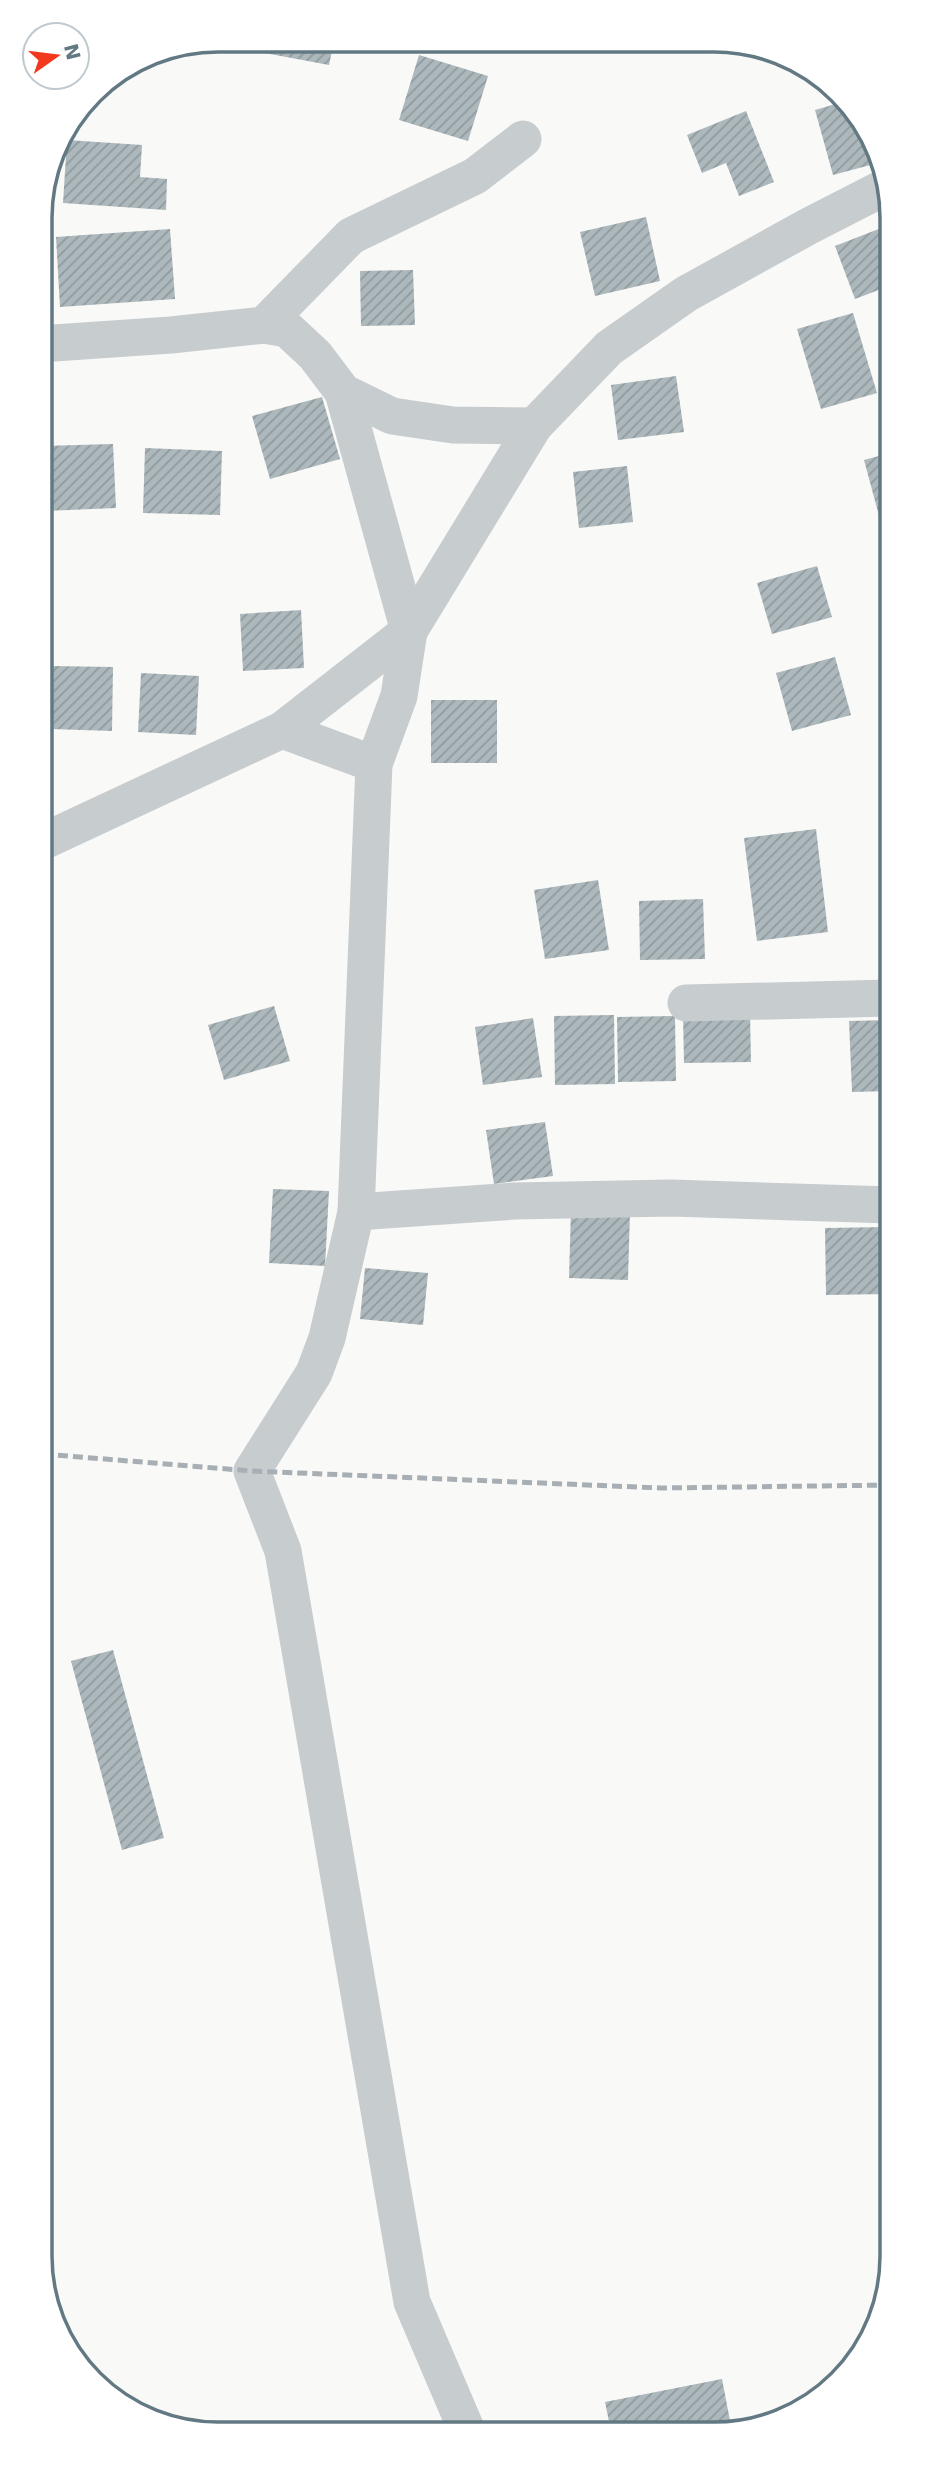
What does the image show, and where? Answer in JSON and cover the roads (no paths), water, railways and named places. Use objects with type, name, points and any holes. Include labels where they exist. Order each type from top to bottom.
[{"type":"street","points":[[264,325],[351,236],[475,176],[523,139]]},
{"type":"street","points":[[53,837],[282,730],[409,631],[534,426],[609,348],[686,294],[878,191]]},
{"type":"street","points":[[53,343],[171,335],[264,325],[287,329],[315,355],[343,392],[409,631],[399,696],[374,764],[356,1212],[327,1338],[314,1373],[252,1471],[283,1550],[412,2302],[463,2422]]},
{"type":"street","points":[[343,392],[391,416],[453,425],[534,426]]},
{"type":"street","points":[[282,730],[374,764]]},
{"type":"street","points":[[686,1003],[880,998]]},
{"type":"street","points":[[356,1212],[515,1201],[671,1198],[880,1205]]},
{"type":"railway","points":[[52,1455],[252,1471],[661,1488],[880,1485]]}]
